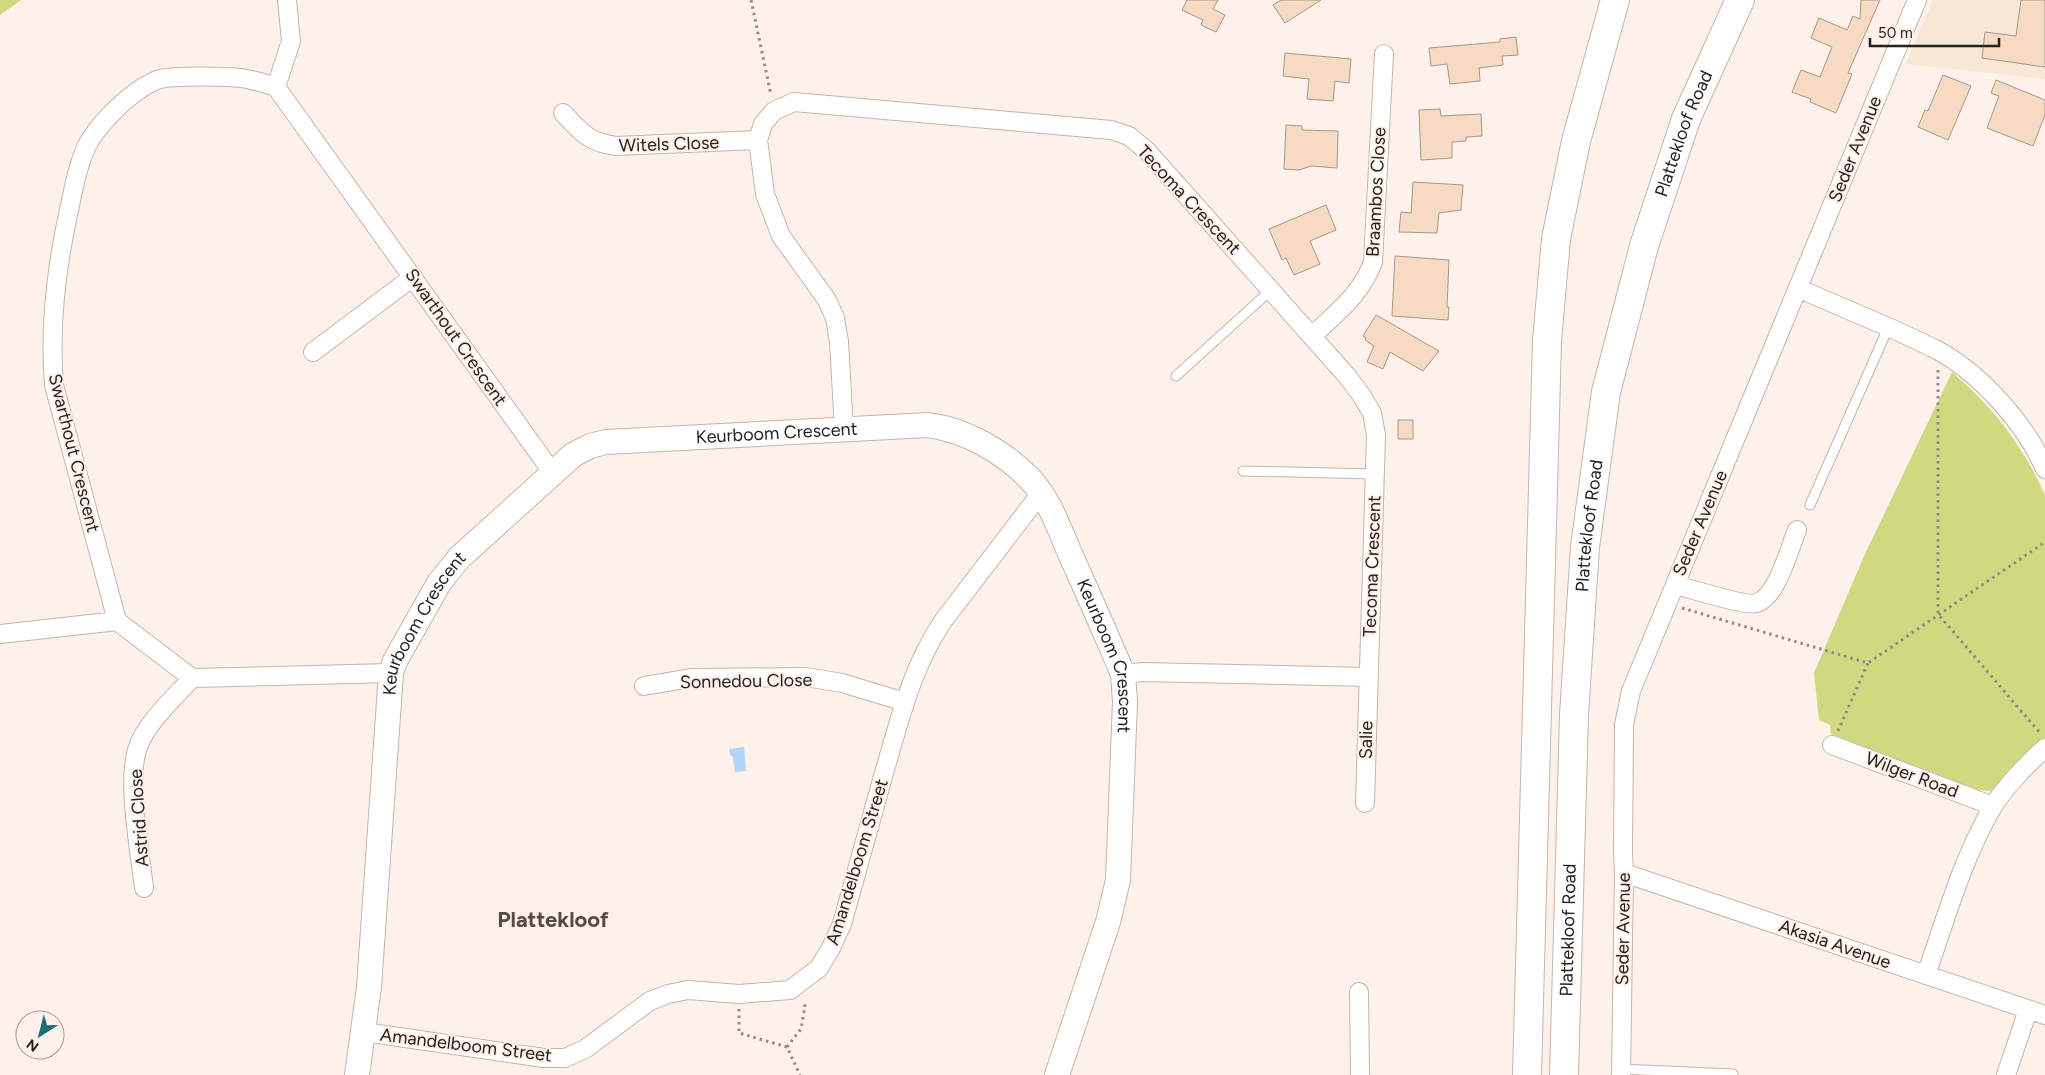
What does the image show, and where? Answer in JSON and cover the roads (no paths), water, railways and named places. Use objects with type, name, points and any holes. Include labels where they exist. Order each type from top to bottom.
[{"type":"main road","points":[[1527,1075],[1548,331],[1556,239],[1572,161],[1615,0]]},
{"type":"main road","name":"Plattekloof Road","points":[[1564,1075],[1574,716],[1585,547],[1606,392],[1644,246],[1686,119],[1740,0]]},
{"type":"street","points":[[276,87],[291,41],[287,0]]},
{"type":"street","name":"Seder Avenue","points":[[1621,1072],[1624,725],[1631,691],[1917,0]]},
{"type":"street","name":"Braambos Close","points":[[1312,336],[1359,291],[1374,262],[1384,54]]},
{"type":"street","name":"Swarthout Crescent","points":[[117,621],[54,385],[52,360],[61,245],[78,170],[86,148],[101,126],[122,104],[141,88],[158,79],[178,77],[246,78],[276,87],[552,472]]},
{"type":"street","name":"Tecoma Crescent","points":[[758,140],[763,124],[774,111],[794,102],[1111,130],[1129,136],[1147,150],[1312,336],[1357,390],[1372,413],[1376,435],[1368,677]]},
{"type":"street","name":"Witels Close","points":[[563,113],[586,137],[599,144],[616,146],[758,140]]},
{"type":"street","points":[[758,140],[765,194],[780,236],[827,300],[835,318],[839,342],[844,429]]},
{"type":"street","points":[[313,352],[413,277]]},
{"type":"street","points":[[1798,288],[1938,351],[1975,377],[2000,401],[2036,448],[2045,469]]},
{"type":"street","name":"Keurboom Crescent","points":[[357,1075],[369,987],[390,673],[439,583],[459,558],[552,472],[573,455],[590,446],[606,442],[928,425],[955,430],[974,438],[1013,464],[1031,480],[1041,493],[1053,515],[1123,674],[1125,702],[1118,880],[1108,922],[1057,1075]]},
{"type":"street","name":"Amandelboom Street","points":[[364,1032],[544,1058],[565,1058],[585,1049],[650,1001],[668,994],[688,990],[739,994],[790,990],[819,968],[832,948],[842,924],[905,702],[918,664],[928,643],[943,621],[1041,493]]},
{"type":"street","points":[[1675,585],[1756,604],[1767,597],[1775,586],[1797,530]]},
{"type":"street","points":[[0,634],[117,621],[192,678],[390,673]]},
{"type":"street","points":[[1123,674],[1143,672],[1368,677]]},
{"type":"street","name":"Sonnedou Close","points":[[644,686],[691,678],[806,677],[842,683],[905,702]]},
{"type":"street","name":"Salie","points":[[1365,803],[1368,677]]},
{"type":"street","name":"Astrid Close","points":[[144,888],[134,794],[134,770],[138,747],[148,728],[192,678]]},
{"type":"street","name":"Wilger Road","points":[[1832,745],[1993,806]]},
{"type":"street","points":[[1926,975],[1967,857],[1993,806],[2031,760],[2045,748]]},
{"type":"street","name":"Akasia Avenue","points":[[1624,873],[2045,1016]]},
{"type":"street","points":[[1358,992],[1360,1075]]},
{"type":"street","points":[[2006,1075],[2028,1010]]},
{"type":"lane","points":[[1176,376],[1271,290]]},
{"type":"lane","points":[[1810,506],[1888,328]]},
{"type":"lane","points":[[1243,471],[1375,474]]},
{"type":"lane","points":[[1621,1072],[1733,1074]]},
{"type":"water","points":[[744,747],[746,771],[735,772],[733,757],[729,749]]},
{"type":"district","name":"Plattekloof","points":[[553,919]]}]
